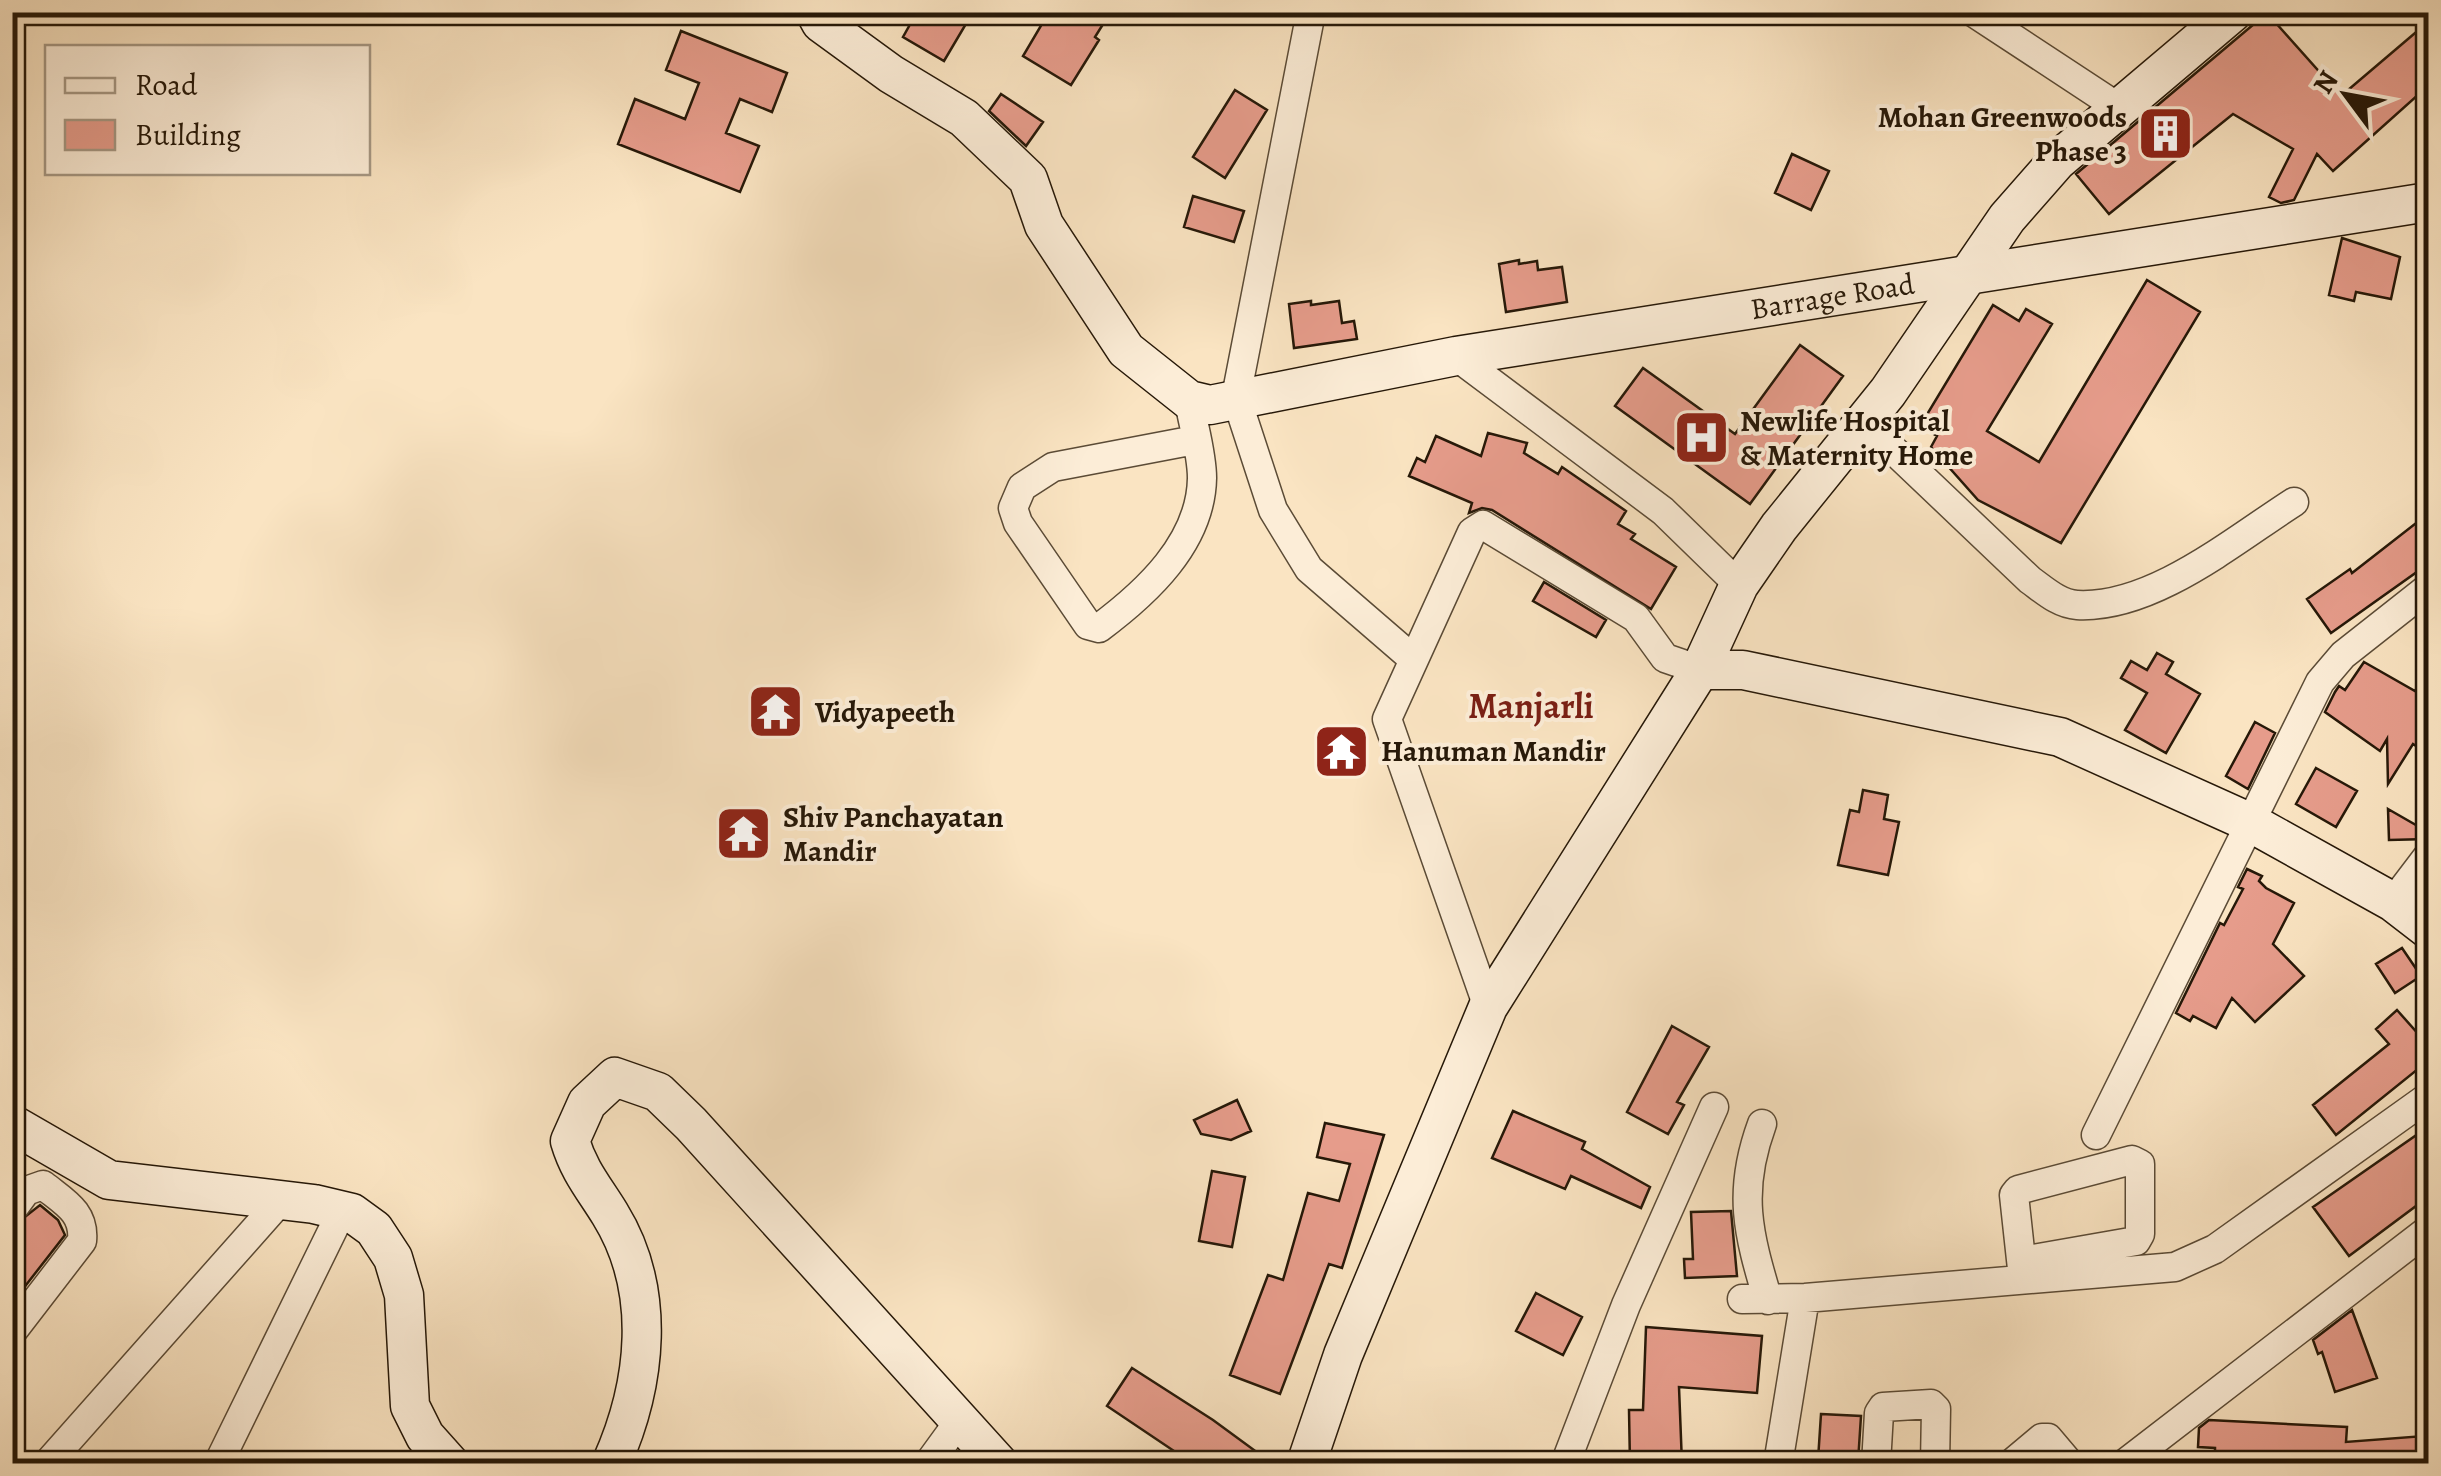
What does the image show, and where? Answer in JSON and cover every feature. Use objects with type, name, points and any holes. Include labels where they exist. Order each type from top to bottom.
[{"type":"street","points":[[814,12],[821,24],[964,118],[1028,179],[1044,225],[1126,350],[1188,400],[1195,440],[1202,480],[1185,539],[1135,601],[1098,628],[1088,624],[1018,523],[1013,508],[1022,487],[1053,467],[1195,440]]},
{"type":"street","points":[[1311,12],[1236,397],[1273,510],[1309,568],[1412,658]]},
{"type":"street","points":[[1972,12],[2119,108]]},
{"type":"street","points":[[1306,1464],[1350,1336],[1488,1007],[1700,670],[1739,585],[1778,527],[1865,423],[2007,218],[2057,162],[2232,12]]},
{"type":"street","name":"Barrage Road","points":[[1188,400],[1210,404],[1456,356],[2428,202]]},
{"type":"street","points":[[1456,356],[1663,510],[1739,585]]},
{"type":"street","points":[[1865,423],[2030,580],[2059,601],[2076,605],[2162,586],[2294,502]]},
{"type":"street","points":[[1488,1007],[1387,719],[1472,532],[1483,526],[1636,618],[1665,658],[1676,666],[1743,670],[2060,737],[2251,822],[2393,902],[2428,929]]},
{"type":"street","points":[[2096,1134],[2320,682],[2343,655],[2428,588]]},
{"type":"street","points":[[2393,902],[2428,856]]},
{"type":"street","points":[[610,1464],[634,1394],[642,1340],[640,1280],[610,1215],[580,1175],[570,1141],[586,1103],[615,1077],[658,1092],[680,1114],[999,1464]]},
{"type":"street","points":[[1762,1124],[1746,1186],[1755,1299],[1805,1298],[2022,1270],[2175,1267],[2215,1249],[2428,1097]]},
{"type":"street","points":[[1565,1464],[1626,1305],[1714,1106]]},
{"type":"street","points":[[12,1124],[109,1180],[282,1199],[342,1211],[374,1229],[392,1258],[404,1296],[410,1406],[425,1436],[450,1464]]},
{"type":"street","points":[[2132,1160],[2140,1164],[2140,1234],[2136,1241],[2022,1270],[2014,1196],[2018,1190],[2132,1160]]},
{"type":"street","points":[[12,1210],[26,1191],[43,1185],[79,1214],[84,1226],[82,1242],[12,1332]]},
{"type":"street","points":[[46,1464],[282,1199]]},
{"type":"street","points":[[218,1464],[342,1211]]},
{"type":"street","points":[[2124,1464],[2428,1230]]},
{"type":"street","points":[[1778,1464],[1805,1298]]},
{"type":"street","points":[[1876,1464],[1879,1412],[1883,1407],[1931,1404],[1936,1409],[1935,1464]]},
{"type":"street","points":[[928,1464],[960,1420]]},
{"type":"street","points":[[2011,1464],[2042,1438],[2048,1438],[2070,1464]]},
{"type":"building","points":[[917,12],[973,12],[944,61],[903,37]]},
{"type":"building","points":[[1049,12],[1092,12],[1105,21],[1095,37],[1099,40],[1071,85],[1023,56]]},
{"type":"building","name":"Mohan Greenwoods Phase 3","points":[[2267,13],[2341,96],[2428,22],[2428,86],[2333,171],[2317,154],[2294,200],[2281,203],[2269,197],[2293,149],[2233,114],[2109,214],[2076,174]]},
{"type":"building","points":[[681,31],[787,73],[772,112],[740,99],[726,133],[759,146],[740,192],[618,144],[635,99],[685,119],[699,83],[666,70]]},
{"type":"building","points":[[1235,90],[1267,110],[1225,178],[1193,157]]},
{"type":"building","points":[[1001,94],[1043,122],[1026,146],[989,111]]},
{"type":"building","points":[[1792,154],[1829,171],[1811,210],[1775,193]]},
{"type":"building","points":[[1193,196],[1244,211],[1234,242],[1184,227]]},
{"type":"building","points":[[2342,238],[2400,257],[2391,299],[2356,292],[2354,301],[2329,295]]},
{"type":"building","points":[[1519,260],[1519,264],[1537,261],[1538,270],[1562,267],[1567,302],[1506,312],[1499,264]]},
{"type":"building","points":[[2147,280],[2200,312],[2061,543],[1978,500],[1931,447],[1937,436],[1920,426],[1993,305],[2019,321],[2026,309],[2052,324],[1987,431],[2039,462]]},
{"type":"building","points":[[1311,301],[1311,305],[1339,301],[1342,323],[1354,321],[1357,339],[1294,348],[1289,304]]},
{"type":"building","points":[[1800,345],[1843,376],[1750,504],[1615,406],[1643,368],[1735,434]]},
{"type":"building","points":[[1488,433],[1527,443],[1524,453],[1558,474],[1562,467],[1626,511],[1618,524],[1635,534],[1631,539],[1676,567],[1651,609],[1492,510],[1482,508],[1469,513],[1472,503],[1409,476],[1417,458],[1425,462],[1436,436],[1481,456]]},
{"type":"building","points":[[2420,520],[2428,532],[2428,564],[2331,633],[2307,599],[2350,569],[2352,573]]},
{"type":"building","points":[[1544,582],[1606,620],[1596,637],[1533,601]]},
{"type":"building","points":[[2157,653],[2173,662],[2166,674],[2200,694],[2166,753],[2125,730],[2147,693],[2121,678],[2131,661],[2147,670]]},
{"type":"building","points":[[2364,662],[2415,691],[2428,669],[2428,754],[2413,744],[2388,784],[2387,739],[2380,751],[2325,712],[2339,686],[2345,690]]},
{"type":"building","points":[[2255,722],[2275,733],[2248,789],[2226,776]]},
{"type":"building","points":[[2316,768],[2357,791],[2336,827],[2296,804]]},
{"type":"building","points":[[1863,790],[1888,795],[1884,819],[1899,822],[1888,875],[1838,865],[1850,810],[1859,812]]},
{"type":"building","points":[[2388,809],[2428,832],[2428,839],[2389,840]]},
{"type":"building","points":[[2247,869],[2262,876],[2259,881],[2266,888],[2294,903],[2273,944],[2304,976],[2255,1022],[2232,998],[2216,1028],[2193,1016],[2190,1021],[2176,1013],[2220,923],[2224,925],[2243,889],[2238,887]]},
{"type":"building","points":[[2402,948],[2421,976],[2395,993],[2376,964]]},
{"type":"building","points":[[2397,1010],[2428,1045],[2428,1061],[2336,1135],[2313,1105],[2389,1044],[2376,1029]]},
{"type":"building","points":[[1672,1026],[1709,1047],[1677,1102],[1684,1105],[1668,1134],[1627,1112]]},
{"type":"building","points":[[1237,1100],[1251,1131],[1231,1140],[1201,1134],[1194,1120]]},
{"type":"building","points":[[1513,1111],[1585,1142],[1582,1149],[1650,1187],[1641,1208],[1571,1176],[1565,1189],[1492,1158]]},
{"type":"building","points":[[1325,1123],[1384,1135],[1342,1268],[1329,1264],[1280,1394],[1230,1375],[1268,1275],[1283,1280],[1308,1193],[1339,1201],[1350,1164],[1317,1157]]},
{"type":"building","points":[[2428,1127],[2428,1197],[2349,1256],[2313,1207]]},
{"type":"building","points":[[1212,1171],[1245,1177],[1232,1247],[1199,1241]]},
{"type":"building","points":[[40,1205],[58,1220],[65,1235],[12,1303],[12,1227]]},
{"type":"building","points":[[1731,1211],[1737,1276],[1685,1278],[1684,1259],[1693,1259],[1691,1212]]},
{"type":"building","points":[[1536,1293],[1582,1317],[1563,1355],[1516,1331]]},
{"type":"building","points":[[2352,1310],[2377,1378],[2335,1392],[2322,1352],[2318,1354],[2313,1340]]},
{"type":"building","points":[[1646,1327],[1762,1336],[1757,1393],[1679,1387],[1682,1464],[1630,1464],[1629,1410],[1643,1410]]},
{"type":"building","points":[[1132,1368],[1273,1464],[1169,1464],[1177,1453],[1107,1406]]},
{"type":"building","points":[[1821,1414],[1861,1416],[1858,1462],[1818,1460]]},
{"type":"building","points":[[2209,1420],[2347,1427],[2346,1442],[2424,1436],[2426,1464],[2215,1464],[2215,1448],[2198,1447],[2199,1428]]},
{"type":"place","name":"Mohan Greenwoods Phase 3","points":[[2166,134]]},
{"type":"place","name":"Newlife Hospital & Maternity Home","points":[[1701,438]]},
{"type":"place","name":"Vidyapeeth","points":[[776,712]]},
{"type":"place","name":"Hanuman Mandir","points":[[1342,751]]},
{"type":"place","name":"Shiv Panchayatan Mandir","points":[[744,834]]},
{"type":"district","name":"Manjarli","points":[[1531,706]]}]
